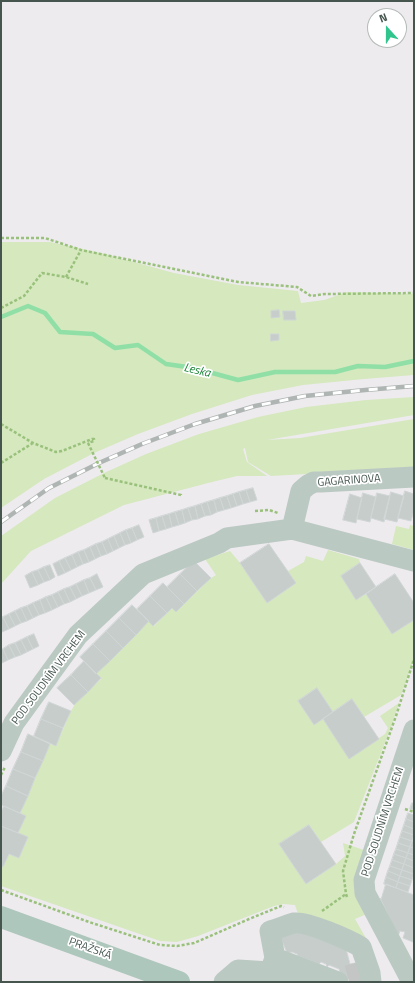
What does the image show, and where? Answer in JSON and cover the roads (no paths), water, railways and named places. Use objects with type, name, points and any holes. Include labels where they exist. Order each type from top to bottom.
[{"type":"main road","name":"PRAŽSKÁ","points":[[1,917],[179,982]]},
{"type":"street","name":"GAGARINOVA","points":[[292,529],[301,492],[308,485],[314,482],[414,476]]},
{"type":"street","name":"POD SOUDNÍM VRCHEM","points":[[4,756],[14,723],[78,635],[142,574],[219,543],[227,538],[292,529],[414,561]]},
{"type":"street","name":"POD SOUDNÍM VRCHEM","points":[[410,974],[365,893],[364,880],[414,730]]},
{"type":"street","points":[[272,965],[270,931],[295,923],[308,924],[361,947],[370,974],[371,982]]},
{"type":"street","points":[[350,941],[356,963]]},
{"type":"street","points":[[272,965],[296,982]]},
{"type":"street","points":[[224,982],[238,970],[272,965],[338,982]]},
{"type":"waterway","name":"Leska","points":[[1,317],[28,306],[45,313],[60,332],[93,334],[115,348],[138,345],[166,364],[194,368],[238,380],[275,372],[335,372],[358,366],[385,367],[414,361]]},
{"type":"tunnel","points":[[355,963],[360,982]]},
{"type":"railway","points":[[1,522],[49,488],[99,463],[142,444],[195,424],[255,406],[305,396],[414,386]]}]
